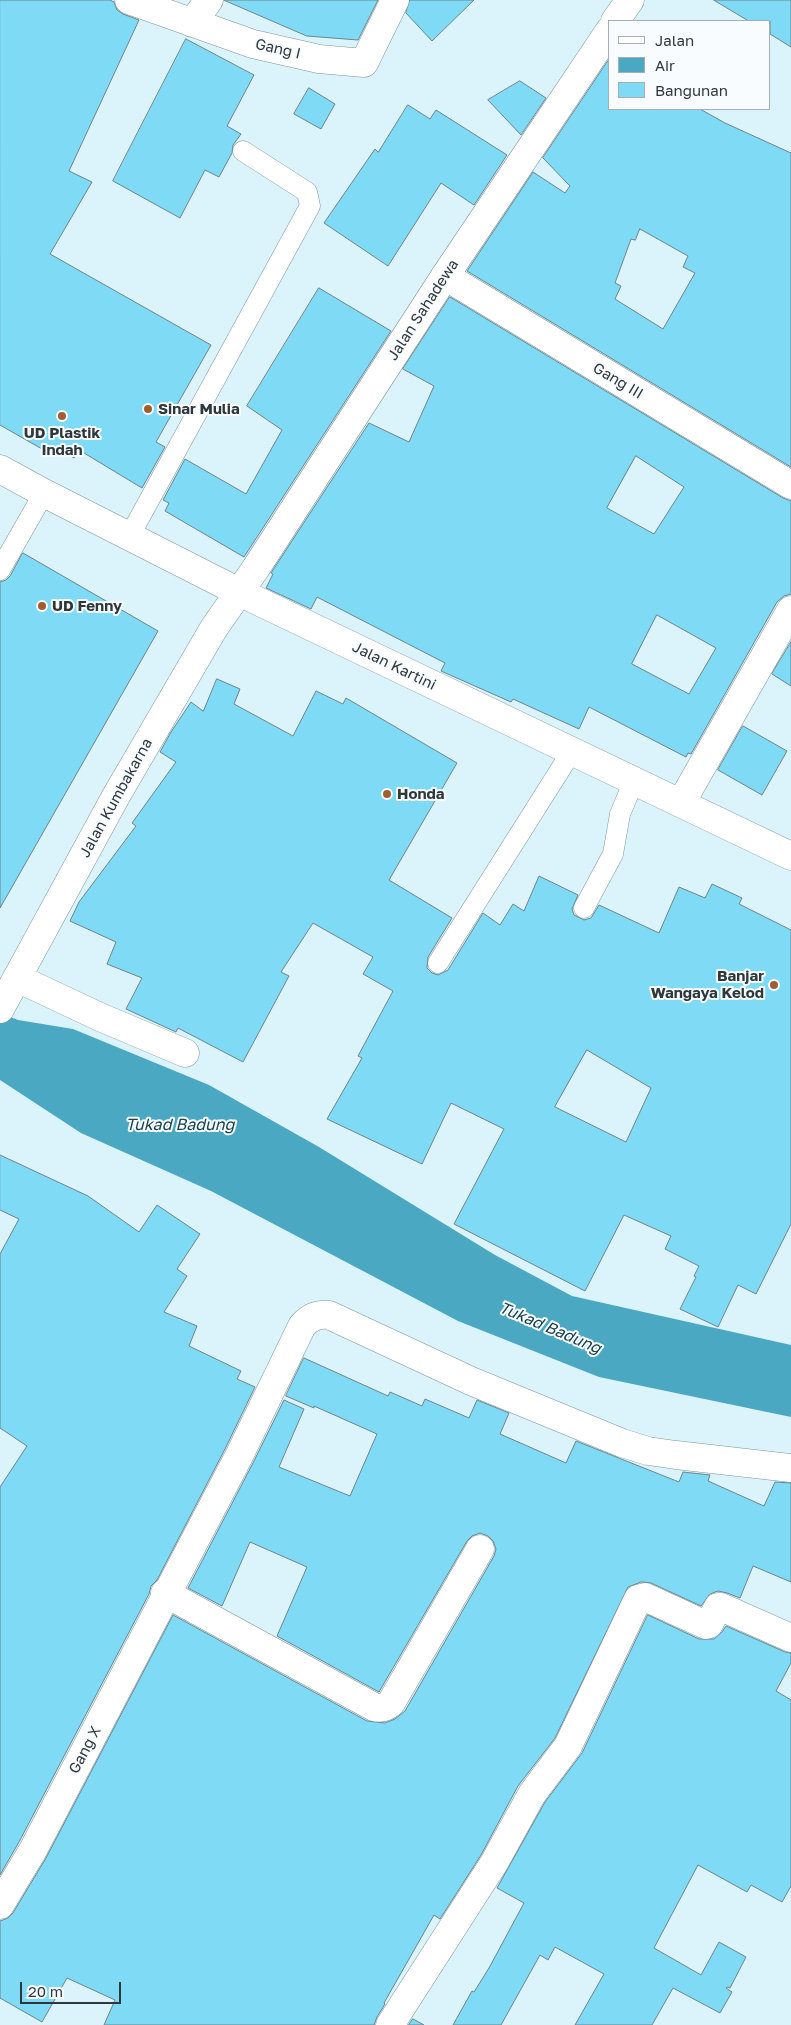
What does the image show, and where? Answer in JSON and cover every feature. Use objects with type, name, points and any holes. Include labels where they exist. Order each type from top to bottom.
[{"type":"street","name":"Gang I","points":[[129,0],[253,44],[320,59],[364,63],[395,0]]},
{"type":"street","points":[[192,23],[209,0]]},
{"type":"street","points":[[616,20],[630,0]]},
{"type":"street","name":"Jalan Sahadewa","points":[[239,592],[445,276],[608,33]]},
{"type":"street","name":"Gang III","points":[[445,276],[791,485]]},
{"type":"street","name":"Jalan Kartini","points":[[0,469],[239,592],[791,856]]},
{"type":"street","name":"Jalan Kumbakarna","points":[[1,1007],[120,787],[214,628],[239,592]]},
{"type":"street","points":[[681,803],[791,610]]},
{"type":"street","points":[[16,978],[100,1018],[185,1054]]},
{"type":"street","name":"Gang X","points":[[0,1905],[33,1850],[239,1456],[302,1326],[307,1320],[318,1314],[329,1315],[471,1381],[622,1443],[648,1451],[791,1468]]},
{"type":"street","points":[[166,1593],[380,1709],[391,1703],[480,1549]]},
{"type":"street","points":[[390,2025],[494,1864],[532,1794],[568,1746],[638,1599],[645,1597],[706,1625],[709,1624],[718,1607],[720,1607],[791,1638]]},
{"type":"lane","points":[[129,537],[310,206],[307,192],[243,151]]},
{"type":"lane","points":[[0,570],[44,493]]},
{"type":"lane","points":[[438,963],[572,751]]},
{"type":"lane","points":[[584,908],[614,854],[620,814],[634,781]]},
{"type":"water","name":"Tukad Badung","points":[[0,1013],[18,1020],[73,1029],[209,1085],[319,1147],[495,1255],[572,1296],[791,1345],[791,1417],[599,1377],[458,1321],[211,1191],[81,1133],[0,1080]]},
{"type":"building","points":[[0,0],[110,0],[114,2],[117,10],[139,20],[69,171],[92,182],[50,254],[211,345],[156,442],[165,447],[142,488],[79,450],[74,458],[54,446],[49,453],[0,425]]},
{"type":"building","points":[[224,0],[378,0],[358,40],[307,36]]},
{"type":"building","points":[[410,0],[474,0],[432,41],[406,13]]},
{"type":"building","points":[[714,0],[791,0],[791,47],[771,35],[771,20],[747,20]]},
{"type":"building","points":[[186,39],[254,75],[227,126],[241,134],[233,145],[232,153],[219,177],[205,170],[180,218],[113,181]]},
{"type":"building","points":[[608,61],[608,110],[702,110],[725,123],[791,153],[791,467],[467,271],[533,172],[565,193],[570,186],[543,158]],"holes":[[[640,229],[688,256],[683,267],[695,273],[663,329],[615,299],[621,286],[615,283],[631,239],[635,240]]]},
{"type":"building","points":[[520,81],[546,98],[521,135],[488,100]]},
{"type":"building","points":[[309,88],[335,104],[321,129],[294,114]]},
{"type":"building","points":[[408,105],[430,119],[436,110],[507,155],[474,205],[441,183],[388,266],[324,223],[375,149],[378,152]]},
{"type":"building","points":[[319,288],[391,331],[244,557],[165,511],[169,503],[163,500],[185,459],[246,494],[282,430],[247,406]]},
{"type":"building","points":[[450,297],[783,498],[791,501],[791,594],[784,596],[777,602],[691,754],[688,753],[686,757],[589,707],[579,729],[513,699],[511,702],[441,671],[445,663],[317,597],[311,609],[266,588],[273,574],[271,573],[369,423],[409,442],[434,386],[403,369]],"holes":[[[636,456],[684,487],[654,534],[607,508]],[[657,615],[716,648],[689,694],[632,664]]]},
{"type":"building","points":[[23,553],[158,631],[0,908],[0,582],[10,576]]},
{"type":"building","points":[[791,642],[791,686],[772,674]]},
{"type":"building","points":[[217,679],[240,689],[234,704],[293,736],[316,691],[343,704],[346,698],[457,763],[389,880],[452,918],[428,957],[427,968],[432,973],[438,975],[448,970],[483,913],[500,925],[513,904],[524,911],[539,876],[578,895],[572,909],[574,915],[584,920],[591,918],[599,905],[659,933],[679,887],[705,898],[712,884],[742,898],[739,904],[791,930],[791,1224],[756,1294],[738,1285],[718,1327],[680,1309],[696,1277],[694,1276],[699,1266],[665,1249],[671,1236],[624,1215],[585,1291],[454,1224],[504,1129],[451,1103],[422,1164],[327,1119],[362,1058],[358,1056],[393,991],[363,974],[373,957],[313,923],[281,972],[289,976],[243,1062],[178,1028],[176,1032],[126,1009],[142,978],[107,964],[116,942],[70,921],[79,902],[136,826],[132,823],[176,762],[160,752],[171,732],[191,702],[203,711]],"holes":[[[587,1050],[651,1088],[626,1142],[555,1107]]]},
{"type":"building","points":[[743,726],[787,751],[762,795],[718,770]]},
{"type":"building","points":[[0,1155],[88,1196],[139,1232],[157,1205],[200,1234],[177,1269],[187,1276],[164,1312],[197,1326],[189,1346],[241,1371],[237,1379],[255,1387],[157,1580],[151,1586],[149,1594],[0,1875],[0,1487],[27,1446],[0,1428],[0,1254],[19,1219],[0,1210]]},
{"type":"building","points":[[304,1358],[388,1396],[390,1392],[422,1406],[425,1399],[469,1418],[477,1400],[509,1413],[500,1434],[566,1463],[576,1441],[679,1482],[683,1472],[710,1475],[708,1481],[764,1506],[775,1482],[791,1483],[791,1582],[753,1566],[740,1598],[718,1591],[710,1594],[701,1606],[651,1583],[641,1582],[628,1587],[555,1738],[518,1786],[481,1855],[440,1919],[434,1915],[384,2003],[374,2025],[104,2025],[115,2000],[67,1978],[42,2022],[0,1998],[0,1921],[8,1918],[13,1913],[46,1858],[173,1615],[367,1721],[385,1723],[395,1719],[405,1711],[494,1556],[496,1549],[493,1541],[488,1536],[480,1533],[472,1536],[467,1541],[379,1692],[277,1636],[307,1567],[250,1542],[222,1606],[188,1588],[284,1400],[304,1409],[279,1467],[350,1496],[377,1434],[314,1406],[314,1408],[286,1396]]},
{"type":"building","points":[[648,1615],[699,1639],[714,1639],[726,1626],[791,1653],[791,1663],[776,1691],[791,1700],[791,1886],[782,1902],[751,1885],[747,1892],[698,1865],[654,1948],[701,1975],[719,1942],[746,1957],[730,1988],[726,1988],[732,1992],[720,2013],[673,1988],[652,2025],[575,2025],[604,1974],[555,1947],[548,1960],[540,1955],[501,2025],[453,2025],[472,1991],[474,1992],[489,1968],[524,1903],[497,1888],[545,1802],[582,1753]]},
{"type":"building","points":[[413,2019],[424,2025],[409,2025]]},
{"type":"place","name":"Sinar Mulia","points":[[148,409]]},
{"type":"place","name":"UD Plastik Indah","points":[[62,416]]},
{"type":"place","name":"UD Fenny","points":[[42,606]]},
{"type":"place","name":"Honda","points":[[387,794]]},
{"type":"place","name":"Banjar Wangaya Kelod","points":[[774,985]]}]
